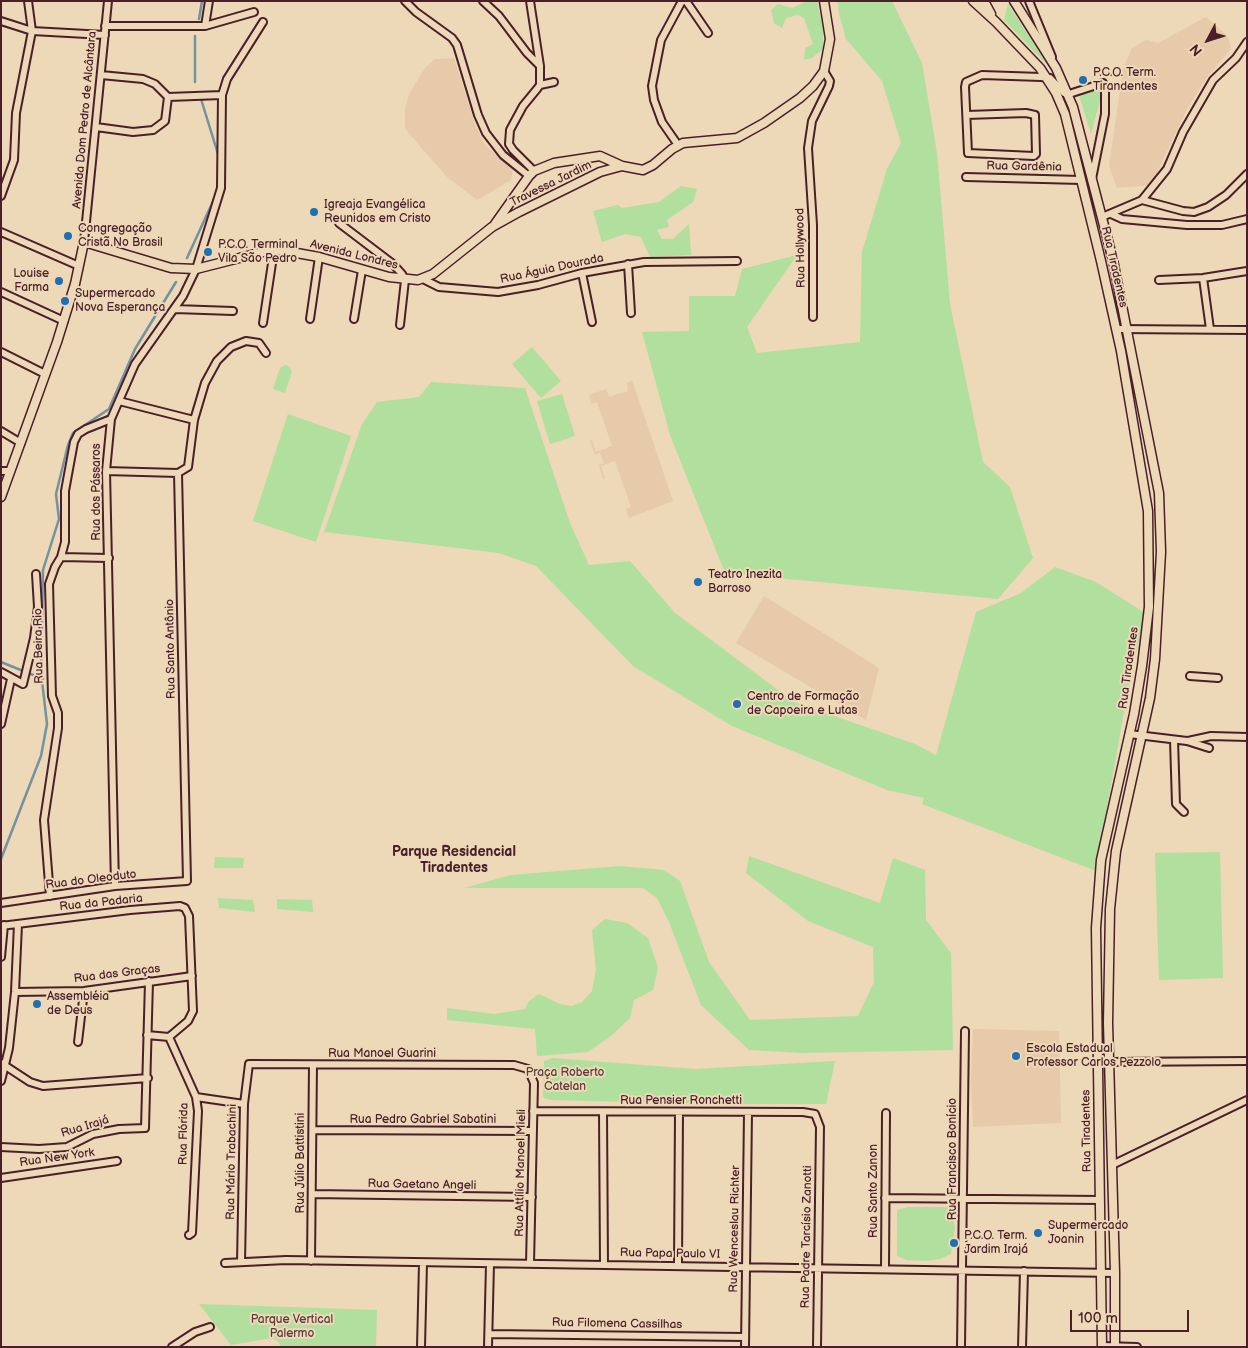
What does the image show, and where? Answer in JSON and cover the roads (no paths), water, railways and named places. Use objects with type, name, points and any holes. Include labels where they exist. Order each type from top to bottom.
[{"type":"street","points":[[1,196],[14,160],[16,113],[32,31],[28,1]]},
{"type":"street","name":"Avenida Dom Pedro de Alcântara","points":[[1,496],[6,471],[21,443],[64,321],[79,266],[84,242],[108,1]]},
{"type":"street","points":[[205,26],[209,1]]},
{"type":"street","points":[[405,1],[416,12],[452,38],[457,45],[478,115],[486,133],[503,155],[532,173]]},
{"type":"street","points":[[483,1],[499,16],[527,53],[540,66]]},
{"type":"street","points":[[530,1],[540,66],[540,85],[515,118],[509,137],[513,150],[532,173]]},
{"type":"street","points":[[678,145],[662,122],[654,100],[652,86],[661,40],[684,1],[708,33]]},
{"type":"street","points":[[423,279],[492,228],[532,173],[554,163],[600,156],[634,170],[647,169],[678,145],[688,141],[728,140],[744,136],[800,98],[813,86],[824,71],[830,39],[824,1]]},
{"type":"street","points":[[973,1],[996,22]]},
{"type":"street","points":[[984,1],[996,22]]},
{"type":"street","name":"Rua Tiradentes","points":[[1014,1],[1056,68]]},
{"type":"street","name":"Rua Tiradentes","points":[[1029,1],[1056,68],[1069,94],[1092,180],[1128,329],[1159,494],[1161,552],[1159,614],[1150,698],[1140,736],[1114,865],[1108,958],[1108,1062],[1115,1273],[1115,1346]]},
{"type":"street","points":[[105,26],[205,26],[254,12]]},
{"type":"street","points":[[1,21],[32,31],[105,34]]},
{"type":"street","points":[[101,74],[143,79],[155,84],[168,97],[222,95],[227,79],[264,22]]},
{"type":"street","name":"Rua Tiradentes","points":[[996,22],[1047,77],[1065,114],[1122,357],[1148,511],[1148,612],[1142,666],[1100,870],[1096,954],[1100,1200],[1099,1272],[1102,1346]]},
{"type":"street","points":[[1102,218],[1142,200],[1167,169],[1183,132],[1213,80],[1236,58],[1247,42]]},
{"type":"street","points":[[1024,75],[1034,62]]},
{"type":"street","name":"Rua Hollywood","points":[[813,317],[813,225],[808,136],[812,121],[829,86],[830,81],[824,71]]},
{"type":"street","points":[[967,115],[1035,115],[1036,154],[1034,156],[969,153],[965,87],[970,79],[982,75],[1047,77],[1056,83],[1064,93],[1069,94],[1065,114]]},
{"type":"street","points":[[540,85],[554,82]]},
{"type":"street","name":"Rua Tiradentes","points":[[1069,94],[1103,83],[1106,105],[1092,180]]},
{"type":"street","name":"Rua dos Pássaros","points":[[115,886],[106,471],[110,419],[135,364],[175,309],[196,269],[222,188],[222,95]]},
{"type":"street","points":[[96,128],[133,132],[153,130],[165,121],[168,97]]},
{"type":"street","points":[[607,170],[611,164],[609,159]]},
{"type":"street","name":"Travessa Jardim","points":[[492,228],[519,212],[607,170],[622,166]]},
{"type":"street","points":[[1142,200],[1194,212],[1208,207],[1226,195],[1247,174]]},
{"type":"street","name":"Rua Gardênia","points":[[966,177],[1082,180]]},
{"type":"street","points":[[511,200],[512,205],[519,212]]},
{"type":"street","points":[[1112,214],[1122,218],[1186,225],[1222,225],[1247,220]]},
{"type":"street","points":[[339,223],[393,264],[405,280],[400,325]]},
{"type":"street","points":[[1,232],[79,266]]},
{"type":"street","name":"Avenida Londres","points":[[84,242],[162,267],[196,269],[274,250],[319,257],[405,280],[423,279]]},
{"type":"street","points":[[263,323],[274,250]]},
{"type":"street","points":[[310,320],[319,257]]},
{"type":"street","name":"Rua Águia Dourada","points":[[423,279],[439,287],[498,292],[538,285],[582,272],[628,264],[670,260],[737,261]]},
{"type":"street","points":[[628,264],[631,313]]},
{"type":"street","points":[[354,319],[362,270]]},
{"type":"street","points":[[1159,280],[1203,278],[1247,271]]},
{"type":"street","points":[[582,272],[592,322]]},
{"type":"street","points":[[1203,278],[1210,329]]},
{"type":"street","points":[[1,292],[64,321]]},
{"type":"street","points":[[175,309],[233,311]]},
{"type":"street","points":[[1116,329],[1247,330]]},
{"type":"street","points":[[106,471],[178,473],[188,467],[194,420],[207,378],[223,353],[238,343],[251,340],[261,344],[266,353]]},
{"type":"street","points":[[1,352],[45,374]]},
{"type":"street","points":[[1122,357],[1133,356]]},
{"type":"street","points":[[119,401],[194,420]]},
{"type":"street","name":"Rua Beira Rio","points":[[50,896],[44,820],[58,728],[58,713],[52,696],[49,584],[55,567],[62,557],[65,542],[65,491],[74,442],[86,429],[110,419]]},
{"type":"street","points":[[1,431],[21,443]]},
{"type":"street","name":"Rua Santo Antônio","points":[[178,473],[187,880],[184,883]]},
{"type":"street","points":[[62,557],[109,558]]},
{"type":"street","points":[[1,672],[11,679],[23,682],[38,607],[36,574]]},
{"type":"street","points":[[1148,612],[1159,614]]},
{"type":"street","points":[[1190,676],[1218,678]]},
{"type":"street","points":[[1,724],[11,679]]},
{"type":"street","points":[[1129,734],[1187,741],[1209,748]]},
{"type":"street","points":[[1187,741],[1211,736],[1247,737]]},
{"type":"street","points":[[1174,740],[1176,804],[1184,812]]},
{"type":"street","points":[[1112,812],[1124,815]]},
{"type":"street","points":[[1101,860],[1114,865]]},
{"type":"street","points":[[1100,870],[1113,874]]},
{"type":"street","name":"Rua do Oleoduto","points":[[1,904],[115,886],[184,883]]},
{"type":"street","name":"Rua da Padaria","points":[[18,924],[130,910],[180,906],[187,909],[189,916],[192,976]]},
{"type":"street","points":[[1,957],[3,925],[18,924],[16,992],[1,1081]]},
{"type":"street","points":[[1096,954],[1108,958]]},
{"type":"street","points":[[147,1035],[169,1037],[188,1021],[193,1011],[192,976]]},
{"type":"street","name":"Rua das Graças","points":[[16,992],[84,991],[149,980],[192,976]]},
{"type":"street","points":[[3,1064],[30,1082],[43,1086],[148,1078],[149,980]]},
{"type":"street","points":[[78,1042],[84,991]]},
{"type":"street","name":"Rua Francisco Bonício","points":[[961,1347],[965,1031]]},
{"type":"street","name":"Rua Flórida","points":[[169,1037],[196,1097],[198,1111],[192,1233],[189,1235]]},
{"type":"street","points":[[1108,1062],[1247,1061]]},
{"type":"street","name":"Rua Manoel Guarini","points":[[251,1064],[514,1065]]},
{"type":"street","name":"Rua Mário Trabachini","points":[[241,1262],[244,1104],[247,1067],[251,1064]]},
{"type":"street","name":"Rua Júlio Battistini","points":[[312,1260],[313,1065]]},
{"type":"street","name":"Rua Attílio Manoel Mieli","points":[[514,1065],[527,1068],[531,1073],[534,1083],[530,1264]]},
{"type":"street","name":"Rua Irajá","points":[[1,1147],[40,1149],[68,1147],[93,1134],[119,1129],[145,1128],[148,1078]]},
{"type":"street","points":[[196,1097],[244,1104]]},
{"type":"street","points":[[1112,1165],[1247,1100]]},
{"type":"street","name":"Rua Pensier Ronchetti","points":[[533,1111],[812,1112],[818,1119],[820,1127]]},
{"type":"street","points":[[603,1112],[604,1265]]},
{"type":"street","points":[[678,1265],[679,1112]]},
{"type":"street","name":"Rua Wenceslau Richter","points":[[745,1347],[744,1266],[748,1113]]},
{"type":"street","name":"Rua Santo Zanon","points":[[886,1113],[886,1269]]},
{"type":"street","name":"Rua Padre Tarcísio Zanotti","points":[[817,1347],[820,1127]]},
{"type":"street","name":"Rua Pedro Gabriel Sabatini","points":[[313,1130],[533,1131]]},
{"type":"street","name":"Rua New York","points":[[1,1178],[117,1161]]},
{"type":"street","name":"Rua Gaetano Angeli","points":[[312,1194],[532,1198]]},
{"type":"street","points":[[885,1198],[1100,1200]]},
{"type":"street","name":"Rua Papa Paulo VI","points":[[225,1263],[312,1260],[1115,1273]]},
{"type":"street","points":[[421,1347],[423,1263]]},
{"type":"street","points":[[488,1347],[490,1264]]},
{"type":"street","points":[[1022,1347],[1024,1271]]},
{"type":"street","points":[[172,1347],[195,1332],[210,1327]]},
{"type":"street","name":"Rua Filomena Cassilhas","points":[[488,1334],[745,1337]]},
{"type":"street","points":[[1102,1346],[1137,1347]]},
{"type":"waterway","points":[[199,19],[202,1]]},
{"type":"waterway","points":[[195,36],[195,82]]},
{"type":"waterway","points":[[201,99],[218,154]]},
{"type":"waterway","points":[[187,258],[215,197]]},
{"type":"waterway","points":[[1,859],[41,756],[47,724],[41,672],[43,570],[59,519],[56,494],[68,445],[73,433],[109,409],[135,349],[176,282]]},
{"type":"waterway","points":[[1,662],[43,679]]},
{"type":"place","name":"P.C.O. Term. Tirandentes","points":[[1083,80]]},
{"type":"place","name":"Igreaja Evangélica Reunidos em Cristo","points":[[314,212]]},
{"type":"place","name":"Congregação Cristã No Brasil","points":[[68,236]]},
{"type":"place","name":"P.C.O. Terminal Vila São Pedro","points":[[208,252]]},
{"type":"place","name":"Louise Farma","points":[[59,281]]},
{"type":"place","name":"Supermercado Nova Esperança","points":[[65,301]]},
{"type":"place","name":"Teatro Inezita Barroso","points":[[698,582]]},
{"type":"place","name":"Centro de Formação de Capoeira e Lutas","points":[[737,704]]},
{"type":"place","name":"Assembléia de Deus","points":[[37,1004]]},
{"type":"place","name":"Escola Estadual Professor Carlos Pezzolo","points":[[1016,1056]]},
{"type":"place","name":"Supermercado Joanin","points":[[1038,1233]]},
{"type":"place","name":"P.C.O. Term. Jardim Irajá","points":[[954,1243]]},
{"type":"district","name":"Parque Residencial Tiradentes","points":[[454,860]]},
{"type":"park label","name":"Praça Roberto Catelan","points":[[565,1080]]},
{"type":"park label","name":"Parque Vertical Palermo","points":[[292,1327]]}]
